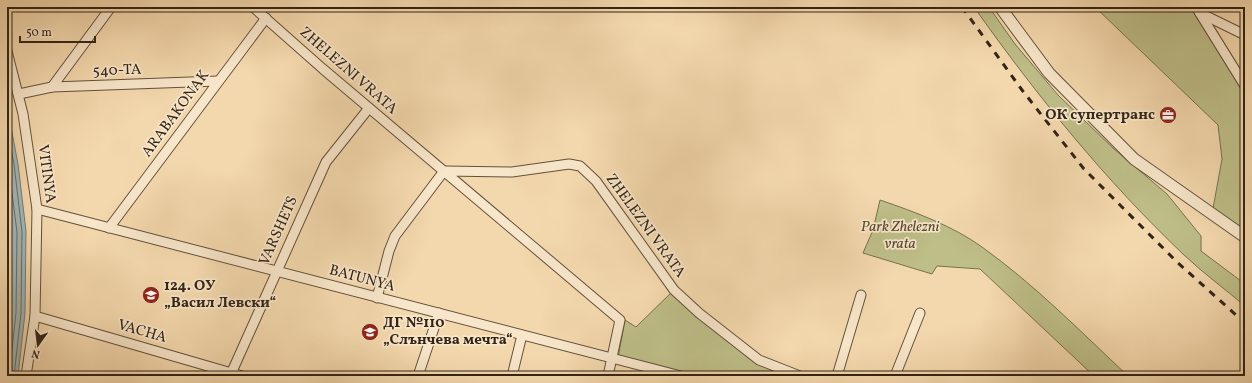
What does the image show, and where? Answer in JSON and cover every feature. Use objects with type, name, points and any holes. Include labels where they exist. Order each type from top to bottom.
[{"type":"street","points":[[52,87],[111,7]]},
{"type":"street","name":"ZHELEZNI VRATA","points":[[253,7],[369,108],[620,320],[612,359]]},
{"type":"street","points":[[1000,7],[1049,73],[1134,159],[1245,237]]},
{"type":"street","points":[[1198,10],[1245,35]]},
{"type":"street","points":[[1198,10],[1245,86]]},
{"type":"street","name":"ARABAKONAK","points":[[109,228],[266,18]]},
{"type":"street","name":"VITINYA","points":[[7,51],[19,94],[37,209],[35,316],[26,376]]},
{"type":"street","name":"540-ТА","points":[[19,94],[52,87],[218,81]]},
{"type":"street","name":"VARSHETS","points":[[230,374],[326,162],[369,108]]},
{"type":"street","name":"ZHELEZNI VRATA","points":[[444,171],[512,172],[569,164],[580,166],[589,173],[600,186],[674,290],[699,313],[759,360],[800,376]]},
{"type":"street","points":[[377,298],[389,251],[395,236],[444,171]]},
{"type":"street","name":"BATUNYA","points":[[37,209],[681,376]]},
{"type":"street","points":[[837,376],[861,294]]},
{"type":"street","points":[[895,376],[920,313]]},
{"type":"street","points":[[418,376],[439,314]]},
{"type":"street","name":"VACHA","points":[[35,316],[230,374],[242,376]]},
{"type":"street","points":[[512,376],[522,335]]},
{"type":"street","points":[[608,376],[612,359]]},
{"type":"green space","points":[[974,7],[989,7],[1015,44],[1058,95],[1114,149],[1167,194],[1201,236],[1201,251],[1245,284],[1245,306],[1206,275],[1184,255],[1099,167],[1022,73]]},
{"type":"green space","points":[[1095,7],[1196,7],[1245,86],[1245,237],[1212,214],[1222,159],[1218,125]]},
{"type":"green space","name":"Park Zhelezni vrata","points":[[880,200],[946,226],[971,239],[1021,277],[1128,376],[1094,376],[980,269],[937,266],[932,274],[863,253],[873,230]]},
{"type":"green space","points":[[674,290],[759,360],[800,376],[690,376],[618,358],[625,320],[636,327]]},
{"type":"water","points":[[7,106],[18,164],[26,231],[25,313],[18,376],[7,376]]},
{"type":"railway","points":[[962,7],[1022,90],[1084,169],[1177,262],[1245,323]]},
{"type":"place","name":"ОК супертранс","points":[[1168,115]]},
{"type":"place","name":"124. ОУ „Васил Левски“","points":[[151,295]]},
{"type":"place","name":"ДГ №110 „Слънчева мечта“","points":[[370,332]]}]
